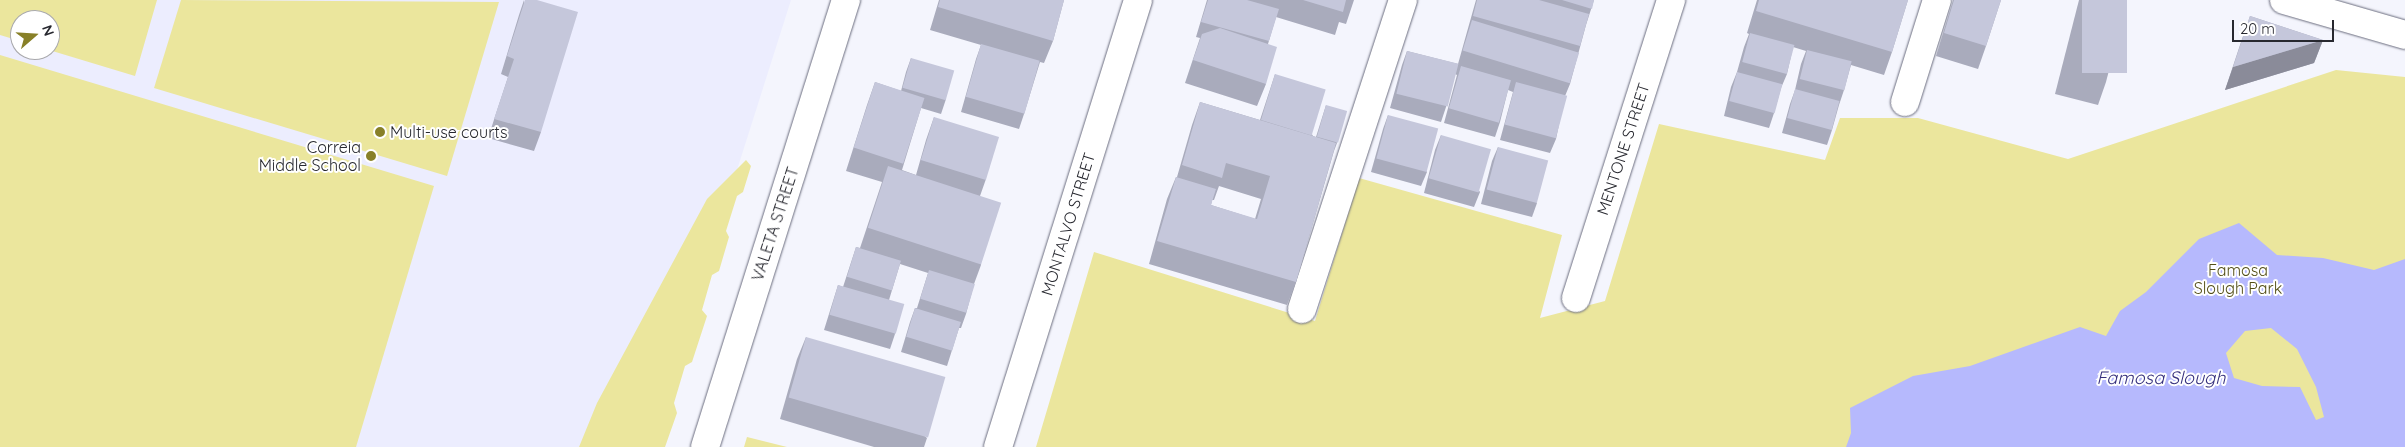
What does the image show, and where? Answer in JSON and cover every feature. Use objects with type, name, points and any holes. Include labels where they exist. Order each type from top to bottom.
[{"type":"street","name":"VALETA STREET","points":[[705,447],[846,0]]},
{"type":"street","name":"MONTALVO STREET","points":[[998,447],[1138,0]]},
{"type":"street","points":[[1302,309],[1403,0]]},
{"type":"street","name":"MENTONE STREET","points":[[1576,298],[1671,0]]},
{"type":"street","points":[[1905,102],[1937,0]]},
{"type":"street","points":[[2284,0],[2405,35]]},
{"type":"shaded area","name":"Correia Middle School","points":[[0,0],[791,0],[649,447],[0,447]]},
{"type":"green space","points":[[0,0],[157,0],[135,76],[60,53],[60,10],[10,10],[10,38],[0,35]]},
{"type":"green space","name":"Multi-use courts","points":[[181,0],[499,2],[447,176],[154,88]]},
{"type":"green space","points":[[0,55],[10,58],[10,60],[17,60],[434,186],[356,447],[0,447]]},
{"type":"green space","name":"Famosa Slough Park","points":[[2336,70],[2405,77],[2405,447],[1036,447],[1094,252],[1315,321],[1359,178],[1562,235],[1540,318],[1605,301],[1659,124],[1825,160],[1840,118],[1918,118],[2068,159]]},
{"type":"green space","points":[[746,160],[751,166],[743,192],[737,196],[726,231],[729,237],[719,271],[712,275],[702,310],[707,316],[692,362],[685,366],[674,403],[677,413],[665,447],[579,447],[597,403],[707,199]]},
{"type":"green space","points":[[747,437],[787,447],[744,447]]},
{"type":"water","name":"Famosa Slough","points":[[2239,223],[2277,255],[2323,258],[2374,270],[2405,259],[2405,447],[1846,447],[1851,433],[1850,408],[1913,376],[1970,366],[2080,327],[2106,336],[2120,311],[2146,292],[2199,239]],"holes":[[[2271,328],[2297,349],[2316,387],[2324,417],[2316,420],[2300,387],[2262,386],[2234,378],[2226,353],[2245,331]]]},
{"type":"building","points":[[525,0],[537,0],[578,12],[541,132],[494,119],[514,59],[507,56]]},
{"type":"building","points":[[940,0],[1064,0],[1053,41],[938,7]]},
{"type":"building","points":[[1208,0],[1247,0],[1279,9],[1269,41],[1201,22]]},
{"type":"building","points":[[1303,0],[1346,0],[1343,12]]},
{"type":"building","points":[[1477,0],[1539,0],[1589,14],[1580,46],[1473,16]]},
{"type":"building","points":[[1562,0],[1594,0],[1592,9]]},
{"type":"building","points":[[1759,0],[1908,0],[1892,52],[1756,11]]},
{"type":"building","points":[[1954,0],[2001,0],[1986,46],[1944,33]]},
{"type":"building","points":[[2082,0],[2127,0],[2127,73],[2082,73]]},
{"type":"building","points":[[2250,16],[2323,40],[2233,67]]},
{"type":"building","points":[[1472,20],[1579,53],[1570,83],[1463,51]]},
{"type":"building","points":[[1220,28],[1277,47],[1266,84],[1193,60],[1202,34]]},
{"type":"building","points":[[1750,33],[1794,45],[1787,74],[1742,62]]},
{"type":"building","points":[[981,44],[1040,61],[1024,114],[966,97]]},
{"type":"building","points":[[1807,50],[1852,61],[1844,90],[1800,79]]},
{"type":"building","points":[[1407,51],[1458,64],[1448,107],[1396,94]]},
{"type":"building","points":[[911,58],[954,70],[946,100],[902,88]]},
{"type":"building","points":[[1461,66],[1511,80],[1499,123],[1449,108]]},
{"type":"building","points":[[1737,72],[1782,84],[1775,113],[1729,101]]},
{"type":"building","points":[[1275,74],[1326,89],[1312,135],[1261,120]]},
{"type":"building","points":[[875,82],[924,98],[903,164],[854,148]]},
{"type":"building","points":[[1516,82],[1567,96],[1556,138],[1505,125]]},
{"type":"building","points":[[1795,89],[1839,101],[1832,130],[1787,118]]},
{"type":"building","points":[[1200,102],[1336,143],[1296,282],[1157,241],[1176,177],[1216,189],[1211,205],[1257,219],[1270,176],[1226,163],[1222,178],[1182,165]]},
{"type":"building","points":[[1326,105],[1347,111],[1338,143],[1317,137]]},
{"type":"building","points":[[1388,115],[1438,128],[1427,172],[1376,158]]},
{"type":"building","points":[[934,117],[999,137],[986,180],[921,160]]},
{"type":"building","points":[[1441,135],[1491,149],[1479,193],[1429,178]]},
{"type":"building","points":[[1498,147],[1548,160],[1537,203],[1487,190]]},
{"type":"building","points":[[888,166],[1001,203],[981,265],[868,228]]},
{"type":"building","points":[[856,247],[901,261],[892,290],[847,277]]},
{"type":"building","points":[[929,270],[975,284],[966,313],[920,299]]},
{"type":"building","points":[[838,285],[904,304],[896,334],[829,315]]},
{"type":"building","points":[[915,308],[961,322],[952,351],[906,337]]},
{"type":"building","points":[[806,337],[945,377],[928,438],[789,398]]},
{"type":"place","name":"Multi-use courts","points":[[380,132]]},
{"type":"place","name":"Correia Middle School","points":[[371,156]]}]
